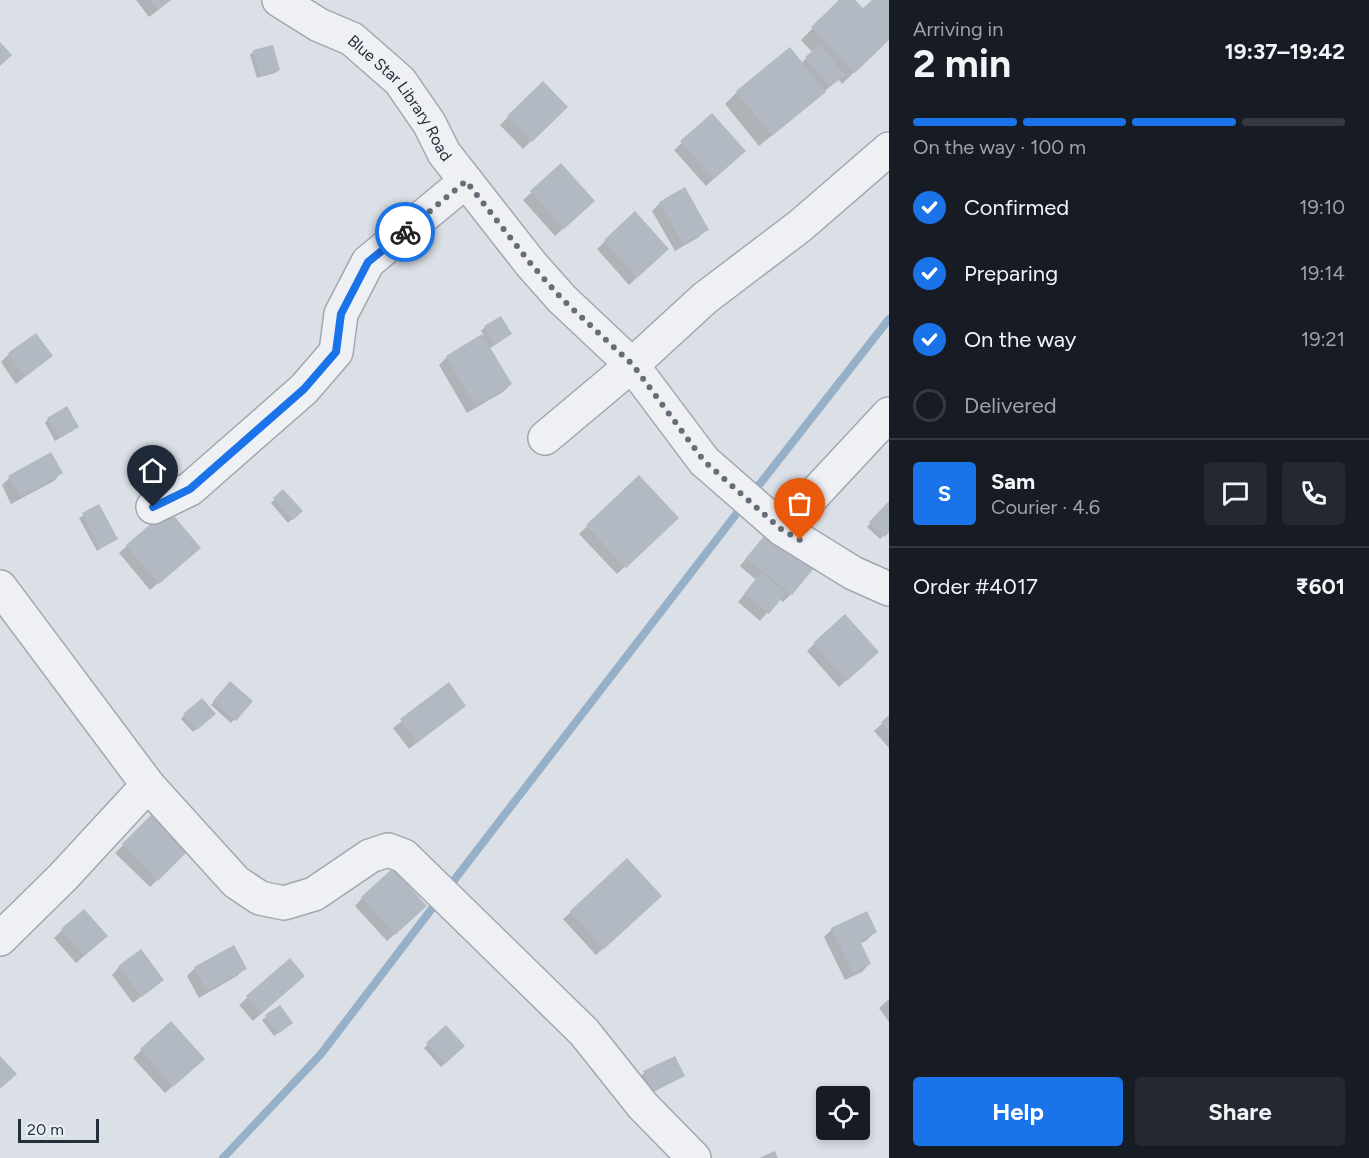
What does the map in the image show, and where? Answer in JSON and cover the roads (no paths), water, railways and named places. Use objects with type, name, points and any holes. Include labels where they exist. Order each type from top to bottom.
[{"type":"street","name":"Blue Star Library Road","points":[[279,0],[320,25],[352,39],[400,81],[429,123],[444,153],[531,264],[562,299],[633,365],[704,461],[782,530],[853,573],[889,589]]},
{"type":"street","points":[[545,438],[633,365],[705,298],[800,226],[889,149]]},
{"type":"street","points":[[153,507],[190,489],[304,389],[336,352],[341,314],[368,262],[466,181]]},
{"type":"street","points":[[782,530],[889,414]]},
{"type":"street","points":[[0,587],[148,785],[236,882],[260,898],[284,903],[314,894],[370,856],[388,850],[404,856],[584,1032],[643,1106],[694,1158]]},
{"type":"street","points":[[0,939],[63,877],[148,785]]},
{"type":"waterway","points":[[752,494],[889,319]]},
{"type":"waterway","points":[[448,888],[744,504]]},
{"type":"waterway","points":[[223,1158],[321,1054],[440,898]]}]
